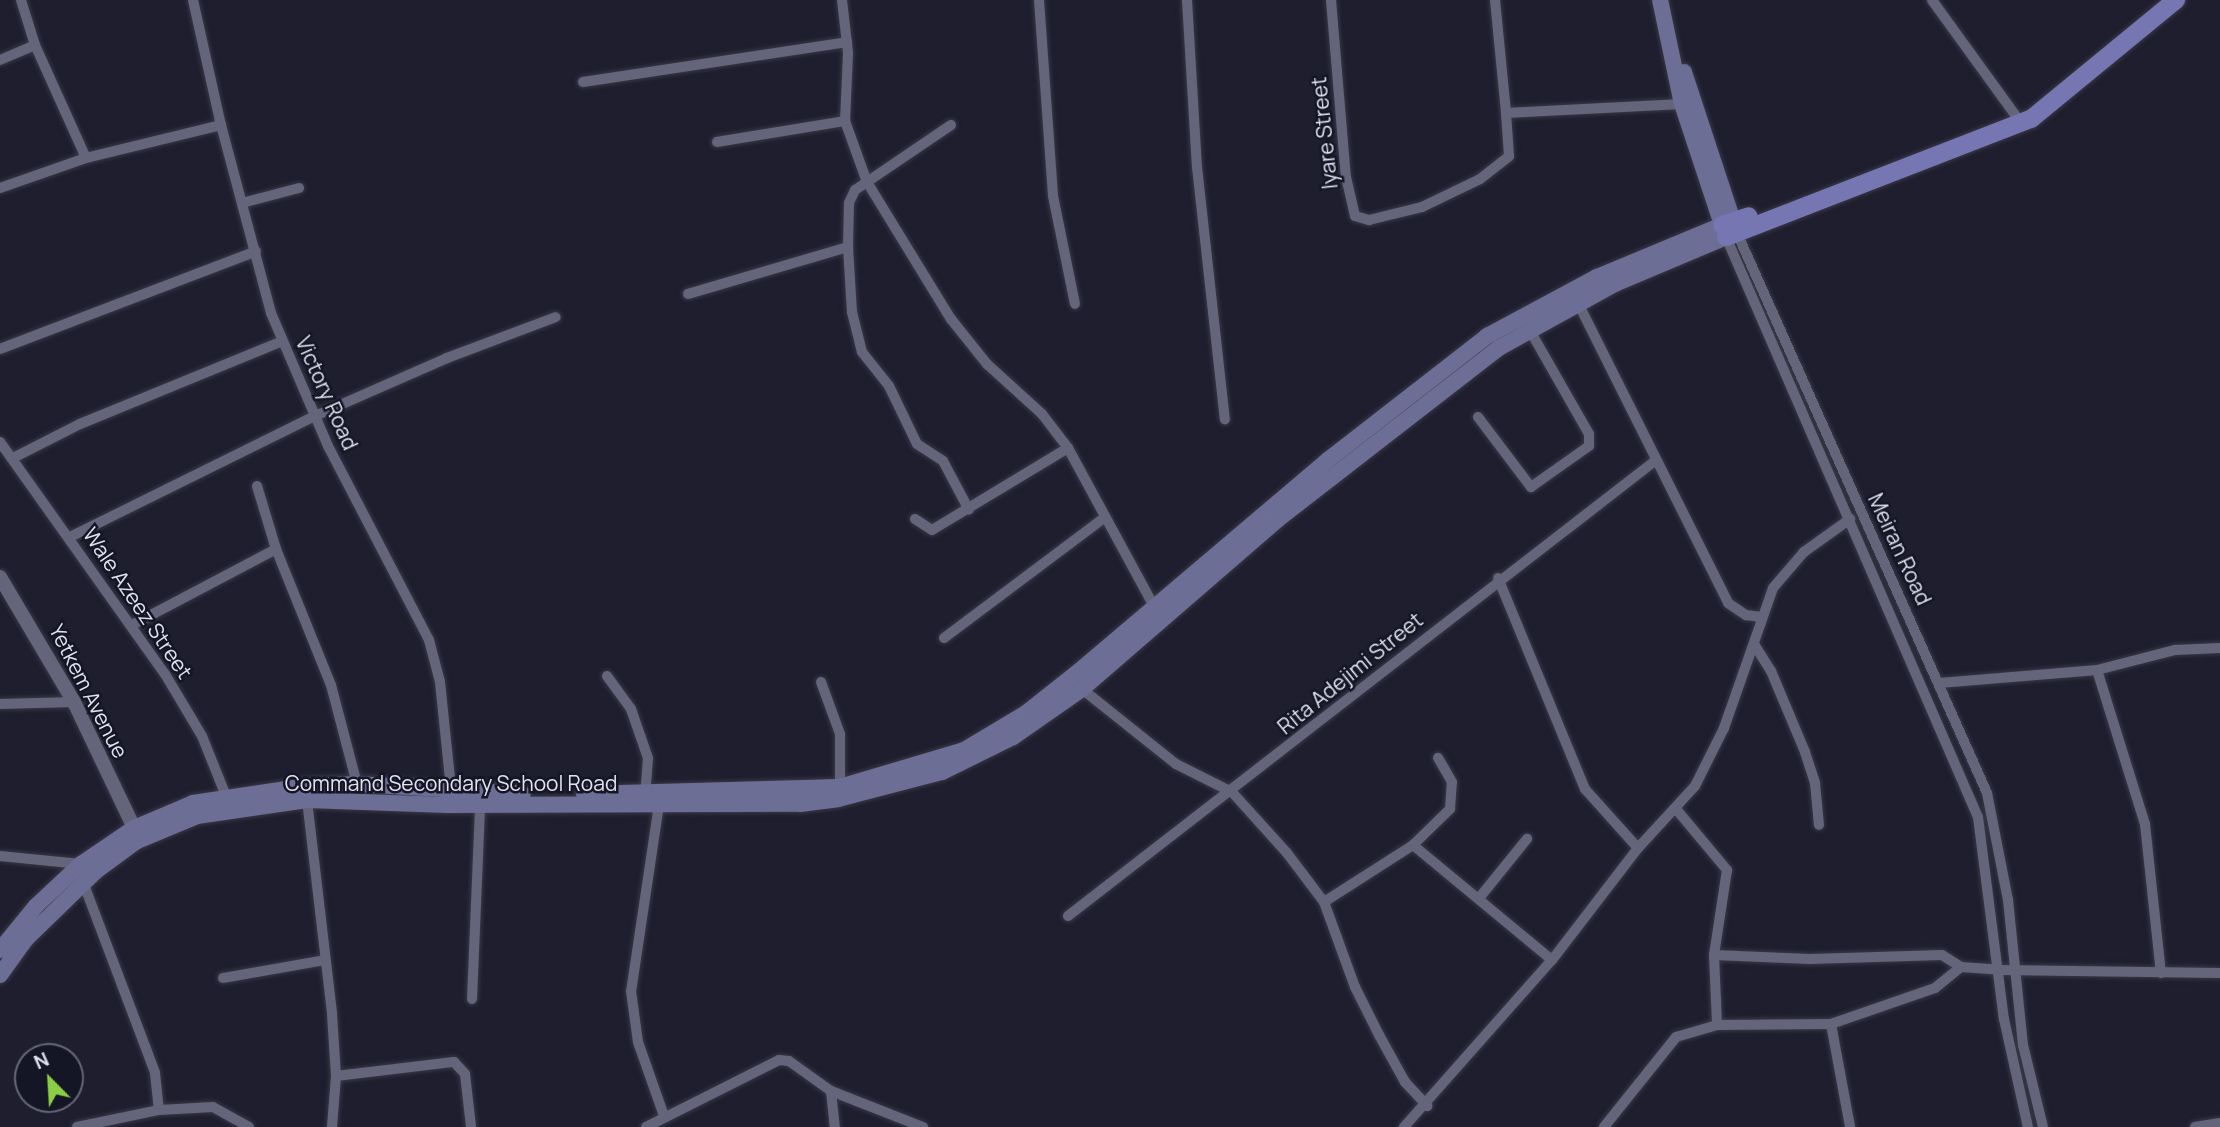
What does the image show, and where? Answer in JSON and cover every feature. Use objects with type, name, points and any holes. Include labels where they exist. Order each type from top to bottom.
[{"type":"main road","name":"Meiran Road","points":[[1660,0],[1682,104],[1730,229]]},
{"type":"main road","name":"Meiran Road","points":[[1670,0],[1704,156]]},
{"type":"main road","points":[[839,793],[964,750],[1026,713],[1142,628],[1433,395],[1530,329],[1730,229],[2016,116],[2060,86],[2158,0]]},
{"type":"main road","points":[[839,793],[974,760],[1082,689],[1142,628],[1155,608],[1328,460],[1488,336],[1597,277],[2021,124],[2050,107],[2176,0]]},
{"type":"main road","name":"Command Secondary School Road","points":[[0,950],[36,906],[81,863],[134,828],[164,813],[226,796],[357,784],[450,788],[484,793],[653,798]]},
{"type":"main road","name":"Command Secondary School Road","points":[[798,797],[821,788],[839,793]]},
{"type":"main road","name":"Command Secondary School Road","points":[[0,975],[26,939],[83,882],[136,841],[197,817],[307,800],[480,805],[653,798],[798,797],[839,793]]},
{"type":"street","points":[[20,0],[36,45],[86,159]]},
{"type":"street","name":"Victory Road","points":[[193,0],[221,125],[282,341],[315,416],[429,640],[440,682],[450,788]]},
{"type":"street","points":[[842,0],[847,42],[845,121],[867,182],[951,319],[987,364],[1042,414],[1068,448],[1155,608]]},
{"type":"street","points":[[1039,0],[1053,196],[1075,304]]},
{"type":"street","points":[[1187,0],[1197,167],[1225,419]]},
{"type":"street","name":"Iyare Street","points":[[1331,0],[1346,177],[1355,216],[1368,220],[1422,206],[1480,179],[1509,156],[1506,113]]},
{"type":"street","points":[[1495,0],[1506,113],[1682,104]]},
{"type":"street","points":[[1932,0],[2016,116]]},
{"type":"street","points":[[583,82],[847,42]]},
{"type":"street","points":[[0,60],[36,45]]},
{"type":"street","points":[[718,142],[845,121]]},
{"type":"street","points":[[0,188],[86,159],[221,125]]},
{"type":"street","points":[[951,125],[867,182],[851,198],[848,247],[852,312],[862,352],[889,386],[917,444],[943,461],[969,510]]},
{"type":"street","points":[[242,203],[299,188]]},
{"type":"street","name":"Meiran Road","points":[[1730,229],[1850,519],[1978,817],[2012,1065],[2028,1127]]},
{"type":"street","points":[[688,294],[848,247]]},
{"type":"street","points":[[0,349],[256,251]]},
{"type":"street","points":[[1578,303],[1728,603],[1745,615],[1762,617]]},
{"type":"street","name":"Meiran Road","points":[[1765,310],[1939,683],[1990,803],[2008,900],[2023,1045],[2043,1127]]},
{"type":"street","points":[[70,537],[315,416],[447,358],[556,317]]},
{"type":"street","points":[[1478,417],[1531,487],[1589,446],[1589,434],[1530,329]]},
{"type":"street","points":[[13,458],[80,424],[282,341]]},
{"type":"street","name":"Wale Azeez Street","points":[[0,442],[132,625],[202,736],[226,796]]},
{"type":"street","points":[[915,519],[932,530],[1068,448]]},
{"type":"street","name":"Rita Adejimi Street","points":[[1068,916],[1233,792],[1498,579],[1656,460]]},
{"type":"street","points":[[257,486],[276,549],[331,685],[357,784]]},
{"type":"street","points":[[944,638],[1104,518]]},
{"type":"street","points":[[1404,1127],[1427,1106],[1552,960],[1638,848],[1676,810],[1710,760],[1773,588],[1789,565],[1850,519]]},
{"type":"street","points":[[132,625],[276,549]]},
{"type":"street","name":"Yetkem Avenue","points":[[0,577],[17,599],[74,702],[134,828]]},
{"type":"street","points":[[1498,579],[1585,789],[1638,848]]},
{"type":"street","points":[[0,602],[17,599]]},
{"type":"street","points":[[1754,644],[1771,671],[1805,752],[1815,783],[1819,825]]},
{"type":"street","points":[[1939,683],[2010,674],[2097,670],[2175,650],[2220,648]]},
{"type":"street","points":[[2097,670],[2145,824],[2161,973]]},
{"type":"street","points":[[607,676],[631,709],[644,746],[653,798],[631,990],[638,1042],[664,1116]]},
{"type":"street","points":[[821,682],[840,734],[839,793]]},
{"type":"street","points":[[1082,689],[1176,764],[1233,792],[1324,902],[1355,987],[1379,1035],[1405,1082],[1427,1106]]},
{"type":"street","points":[[0,704],[74,702]]},
{"type":"street","points":[[1324,902],[1413,845],[1450,809],[1454,795],[1438,758]]},
{"type":"street","points":[[307,800],[336,1076],[332,1127]]},
{"type":"street","points":[[472,999],[480,805]]},
{"type":"street","points":[[1676,810],[1727,870],[1714,954],[1717,1025]]},
{"type":"street","points":[[1479,897],[1527,839]]},
{"type":"street","points":[[1413,845],[1552,960]]},
{"type":"street","points":[[0,856],[81,863]]},
{"type":"street","points":[[83,882],[155,1073],[159,1110]]},
{"type":"street","points":[[1714,954],[1810,959],[1942,955],[1961,967],[2000,970],[2220,973]]},
{"type":"street","points":[[223,978],[325,960]]},
{"type":"street","points":[[1604,1127],[1668,1042],[1717,1025],[1831,1024],[1935,988],[1961,967]]},
{"type":"street","points":[[1831,1024],[1850,1127]]},
{"type":"street","points":[[646,1127],[779,1060],[789,1061],[831,1091],[923,1127]]},
{"type":"street","points":[[336,1076],[454,1062],[465,1074],[471,1127]]},
{"type":"street","points":[[831,1091],[835,1127]]},
{"type":"street","points":[[77,1127],[159,1110],[213,1107],[249,1127]]},
{"type":"street","points":[[2194,1127],[2220,1123]]}]
